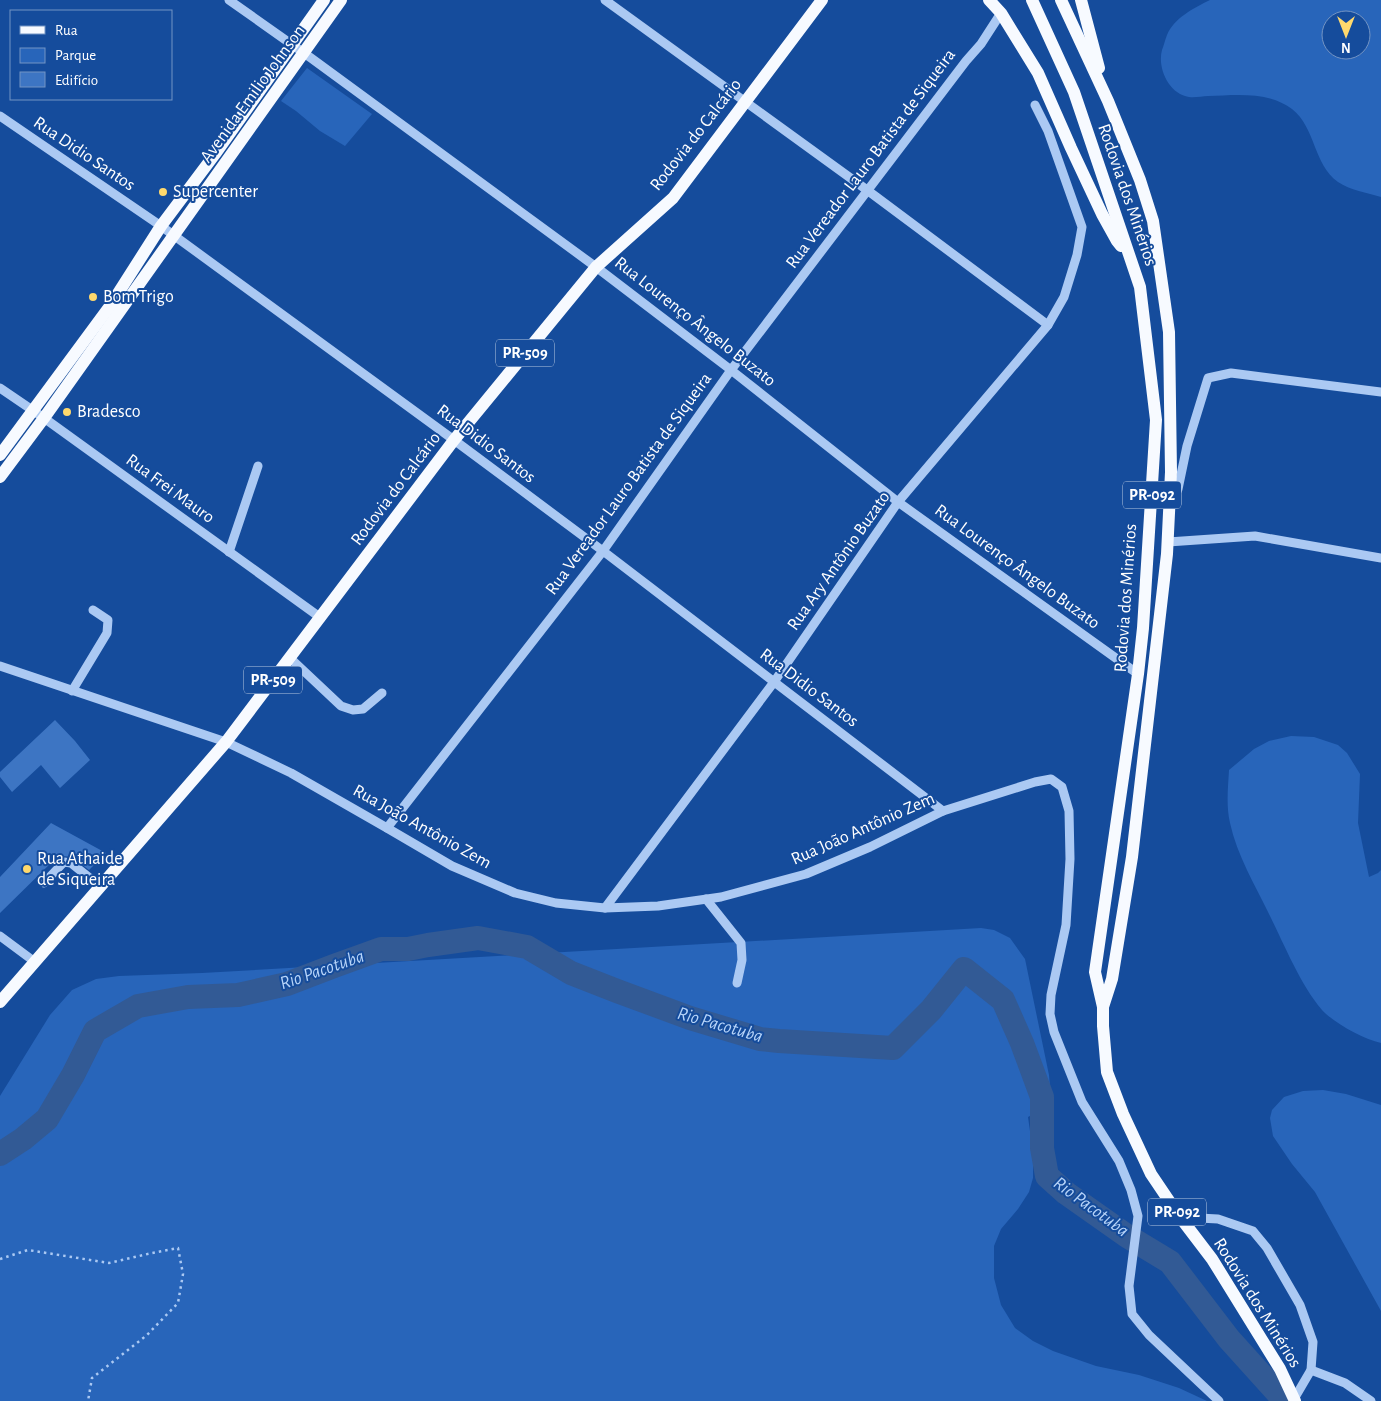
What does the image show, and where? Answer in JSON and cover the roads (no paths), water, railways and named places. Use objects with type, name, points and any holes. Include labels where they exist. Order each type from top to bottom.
[{"type":"main road","name":"Avenida Emilio Johnson","points":[[0,455],[110,306],[161,226],[324,0]]},
{"type":"main road","name":"Avenida Emilio Johnson","points":[[0,477],[305,53],[341,0]]},
{"type":"main road","name":"Rodovia do Calcário","points":[[0,1002],[226,742],[454,440],[596,267],[672,198],[822,0]]},
{"type":"main road","points":[[989,0],[1001,13],[1038,73],[1102,214],[1117,241],[1129,256]]},
{"type":"main road","name":"Rodovia dos Minérios","points":[[1032,0],[1074,92],[1140,287],[1156,420],[1143,628],[1138,674],[1095,972],[1103,1007],[1107,1072],[1122,1114],[1151,1174],[1180,1217],[1212,1259],[1280,1369],[1294,1400]]},
{"type":"main road","name":"Rodovia dos Minérios","points":[[1061,0],[1106,98],[1140,180],[1153,221],[1169,332],[1171,472],[1168,542],[1132,857],[1112,979],[1103,1007]]},
{"type":"main road","points":[[1081,0],[1106,98]]},
{"type":"street","name":"Rua Lourenço Ângelo Buzato","points":[[229,0],[305,53],[596,267],[731,370],[898,502],[1138,674]]},
{"type":"street","points":[[605,0],[867,190],[1048,325]]},
{"type":"street","name":"Rua Vereador Lauro Batista de Siqueira","points":[[387,828],[603,551],[731,370],[867,190],[981,44],[1001,13]]},
{"type":"street","name":"Rua Ary Antônio Buzato","points":[[605,908],[774,682],[898,502],[1048,325],[1064,297],[1077,255],[1082,227],[1048,131],[1035,105]]},
{"type":"street","name":"Rua Didio Santos","points":[[0,116],[174,235],[454,440],[603,551],[943,811]]},
{"type":"street","points":[[1169,507],[1178,489],[1187,446],[1208,378],[1231,373],[1381,392]]},
{"type":"street","name":"Rua Frei Mauro","points":[[0,388],[321,618]]},
{"type":"street","points":[[229,552],[258,466]]},
{"type":"street","points":[[1168,542],[1255,536],[1381,558]]},
{"type":"street","points":[[72,691],[107,632],[108,620],[94,610]]},
{"type":"street","points":[[290,658],[341,706],[353,710],[363,709],[382,694]]},
{"type":"street","name":"Rua João Antônio Zem","points":[[0,666],[226,742],[291,773],[452,866],[515,893],[556,903],[605,908],[658,906],[721,897],[806,874],[870,847],[943,811],[1035,782],[1051,779],[1062,787],[1069,811],[1070,859],[1066,925],[1051,995],[1050,1014],[1054,1032],[1082,1102],[1119,1161],[1131,1190],[1138,1216],[1129,1286],[1132,1314],[1149,1335],[1219,1401]]},
{"type":"street","points":[[44,883],[64,862],[71,863],[101,887]]},
{"type":"street","points":[[706,899],[741,943],[742,960],[737,983]]},
{"type":"street","points":[[0,936],[35,962]]},
{"type":"street","points":[[1180,1217],[1218,1219],[1254,1231],[1267,1248],[1300,1305],[1312,1342],[1311,1370],[1294,1400]]},
{"type":"street","points":[[1311,1370],[1345,1383],[1371,1401]]},
{"type":"waterway","name":"Rio Pacotuba","points":[[0,1154],[23,1139],[47,1119],[73,1075],[95,1031],[138,1006],[188,997],[238,995],[287,984],[381,949],[408,949],[478,938],[527,947],[571,973],[690,1018],[760,1039],[893,1048],[931,1010],[964,969],[1003,1000],[1022,1043],[1042,1097],[1042,1148],[1047,1176],[1066,1193],[1127,1236],[1170,1262],[1229,1339],[1285,1401]]},
{"type":"place","name":"Supercenter","points":[[163,192]]},
{"type":"place","name":"Bom Trigo","points":[[93,297]]},
{"type":"place","name":"Bradesco","points":[[67,412]]},
{"type":"place","name":"Rua Athaide de Siqueira","points":[[27,869]]}]
